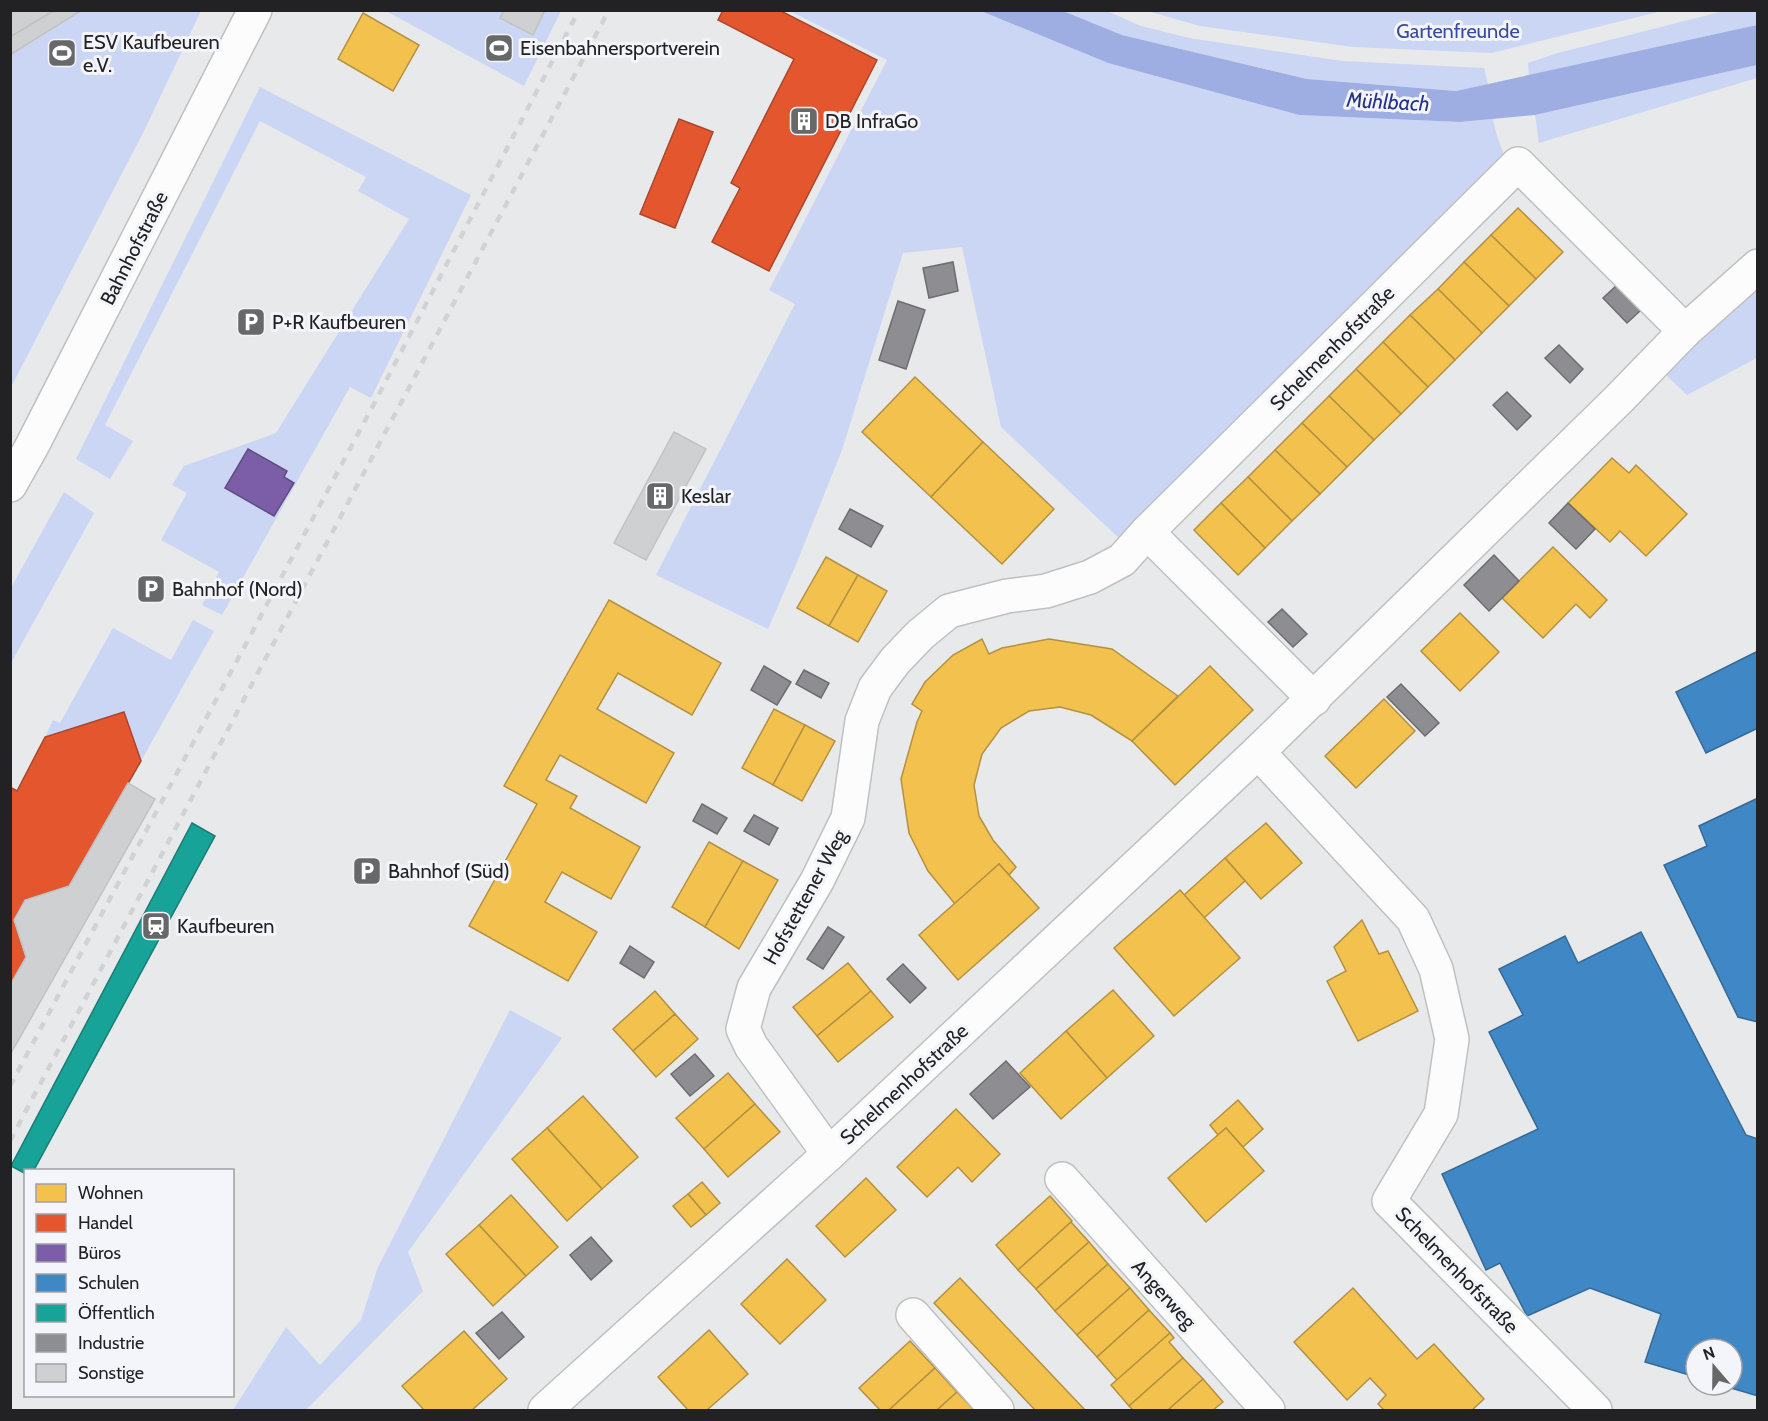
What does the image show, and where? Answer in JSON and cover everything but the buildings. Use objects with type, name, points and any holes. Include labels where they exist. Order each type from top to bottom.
[{"type":"street","name":"Bahnhofstraße","points":[[10,484],[38,435],[255,10]]},
{"type":"street","name":"Schelmenhofstraße","points":[[1147,532],[1518,164],[1685,331]]},
{"type":"street","name":"Schelmenhofstraße","points":[[544,1410],[829,1154],[1258,752],[1610,408],[1685,331],[1758,266]]},
{"type":"street","points":[[1147,532],[1314,699]]},
{"type":"street","name":"Hofstettener Weg","points":[[829,1154],[751,1046],[743,1029],[754,988],[817,881],[848,818],[862,721],[875,688],[895,661],[920,635],[949,611],[1007,596],[1046,591],[1090,577],[1122,560],[1147,532]]},
{"type":"street","name":"Schelmenhofstraße","points":[[1258,752],[1413,919],[1436,969],[1452,1039],[1441,1114],[1389,1201],[1595,1410]]},
{"type":"street","name":"Angerweg","points":[[1062,1179],[1266,1410]]},
{"type":"street","points":[[913,1316],[998,1410]]},
{"type":"green space","points":[[10,11],[201,11],[144,131],[11,387]]},
{"type":"green space","name":"Eisenbahnersportverein","points":[[386,11],[561,11],[524,86]]},
{"type":"green space","points":[[790,11],[981,11],[1108,63],[1299,115],[1460,122],[1493,119],[1506,160],[1122,541],[1001,427],[962,247],[903,253],[842,450],[768,629],[656,575],[795,304],[769,290],[887,60]]},
{"type":"green space","points":[[1063,11],[1107,11],[1141,26],[1189,38],[1342,61],[1484,68],[1488,84],[1456,91],[1307,79],[1122,35]]},
{"type":"green space","name":"Gartenfreunde","points":[[1147,11],[1662,11],[1492,53],[1353,47],[1200,26]]},
{"type":"green space","points":[[1724,11],[1757,11],[1757,25],[1529,76],[1528,63],[1558,53]]},
{"type":"green space","points":[[1757,65],[1757,78],[1539,143],[1535,115]]},
{"type":"green space","points":[[260,87],[471,195],[371,398],[350,387],[222,615],[202,605],[219,572],[161,540],[187,493],[172,485],[184,466],[276,433],[409,219],[358,191],[366,177],[260,121],[105,425],[133,441],[110,479],[76,459]]},
{"type":"green space","points":[[1757,280],[1757,358],[1687,395],[1660,369]]},
{"type":"green space","points":[[64,492],[94,513],[11,663],[11,588]]},
{"type":"green space","points":[[193,620],[214,631],[141,761],[45,737],[53,720],[60,723],[113,628],[171,660]]},
{"type":"green space","points":[[510,1010],[562,1038],[408,1252],[423,1291],[306,1410],[233,1410],[286,1327],[320,1365],[361,1320],[378,1267]]},
{"type":"water","name":"Mühlbach","points":[[981,11],[1063,11],[1122,35],[1307,79],[1456,91],[1757,25],[1757,65],[1535,115],[1460,122],[1299,115],[1108,63]]},
{"type":"railway","points":[[10,1086],[376,400],[579,10]]},
{"type":"railway","points":[[10,1141],[609,10]]},
{"type":"place","name":"Eisenbahnersportverein","points":[[499,48]]},
{"type":"place","name":"ESV Kaufbeuren e.V.","points":[[62,53]]},
{"type":"place","name":"DB InfraGo","points":[[804,121]]},
{"type":"place","name":"P+R Kaufbeuren","points":[[251,322]]},
{"type":"place","name":"Keslar","points":[[660,496]]},
{"type":"place","name":"Bahnhof (Nord)","points":[[151,589]]},
{"type":"place","name":"Bahnhof (Süd)","points":[[367,871]]},
{"type":"place","name":"Kaufbeuren","points":[[156,926]]}]
